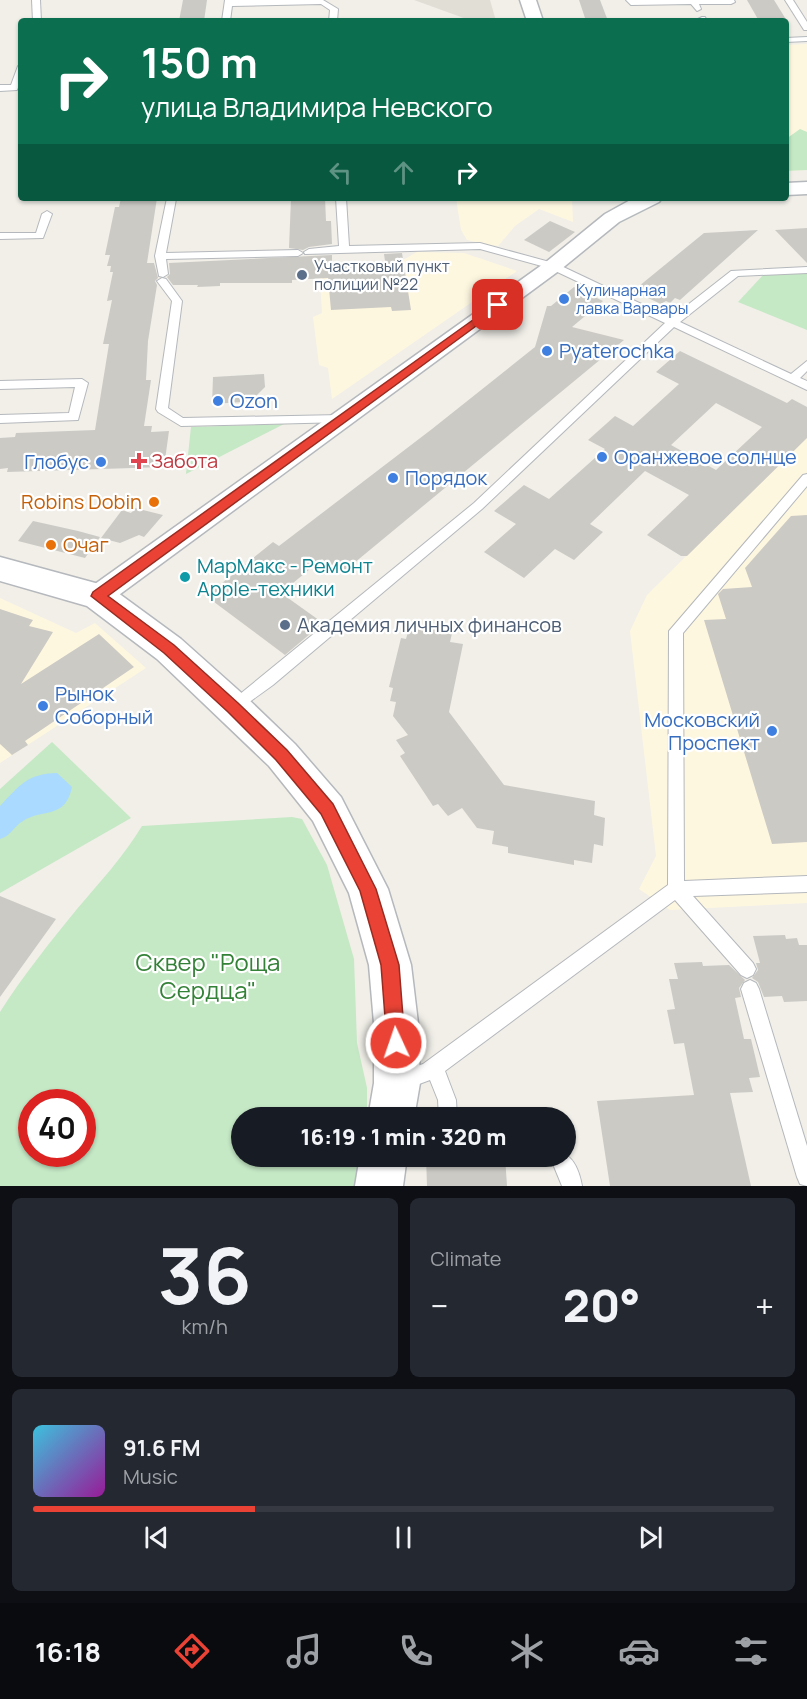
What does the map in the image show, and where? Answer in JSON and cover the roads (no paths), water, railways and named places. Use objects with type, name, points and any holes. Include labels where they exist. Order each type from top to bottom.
[{"type":"street","points":[[528,0],[535,18]]},
{"type":"street","points":[[789,189],[807,188]]},
{"type":"street","points":[[98,596],[553,266],[611,219],[627,202]]},
{"type":"street","points":[[0,569],[98,596],[169,649],[233,708],[282,755],[327,809],[368,889],[390,965],[396,1023],[394,1100]]},
{"type":"street","points":[[380,1186],[383,1167]]},
{"type":"lane","points":[[36,0],[37,18]]},
{"type":"lane","points":[[630,0],[631,3],[696,6],[731,2],[730,0]]},
{"type":"lane","points":[[789,0],[807,27]]},
{"type":"lane","points":[[226,18],[229,2],[322,2],[334,9],[333,18]]},
{"type":"lane","points":[[789,40],[807,39]]},
{"type":"lane","points":[[0,88],[14,88],[18,77]]},
{"type":"lane","points":[[171,201],[160,256],[163,278],[177,301],[162,409],[181,422],[341,419]]},
{"type":"lane","points":[[341,201],[344,249]]},
{"type":"lane","points":[[0,236],[40,236],[47,214]]},
{"type":"lane","points":[[160,256],[480,246],[553,266],[674,321],[807,386]]},
{"type":"lane","points":[[233,708],[478,506],[674,321],[735,273],[807,270]]},
{"type":"lane","points":[[793,378],[807,364]]},
{"type":"lane","points":[[0,385],[82,383],[74,417],[0,419]]},
{"type":"lane","points":[[747,969],[676,889],[676,631],[807,478]]},
{"type":"lane","points":[[394,1100],[434,1067],[676,889],[807,884]]},
{"type":"lane","points":[[750,989],[807,1177]]},
{"type":"lane","points":[[434,1067],[447,1100],[447,1107]]},
{"type":"lane","points":[[565,1167],[570,1175],[572,1186]]},
{"type":"water","points":[[57,773],[72,787],[64,804],[52,812],[23,821],[7,836],[0,839],[0,806],[31,778]]},
{"type":"place","name":"Участковый пункт полиции №22","points":[[302,275]]},
{"type":"place","name":"Кулинарная лавка Варвары","points":[[564,299]]},
{"type":"place","name":"Pyaterochka","points":[[547,351]]},
{"type":"place","name":"Ozon","points":[[218,401]]},
{"type":"place","name":"Оранжевое солнце","points":[[602,457]]},
{"type":"place","name":"Забота","points":[[139,461]]},
{"type":"place","name":"Глобус","points":[[101,462]]},
{"type":"place","name":"Порядок","points":[[393,478]]},
{"type":"place","name":"Robins Dobin","points":[[154,502]]},
{"type":"place","name":"Очаг","points":[[51,545]]},
{"type":"place","name":"МарМакс - Ремонт Apple-техники","points":[[185,577]]},
{"type":"place","name":"Академия личных финансов","points":[[285,625]]},
{"type":"place","name":"Рынок Соборный","points":[[43,706]]},
{"type":"place","name":"Московский Проспект","points":[[772,731]]},
{"type":"park label","name":"Сквер \"Роща Сердца\"","points":[[208,977]]}]
